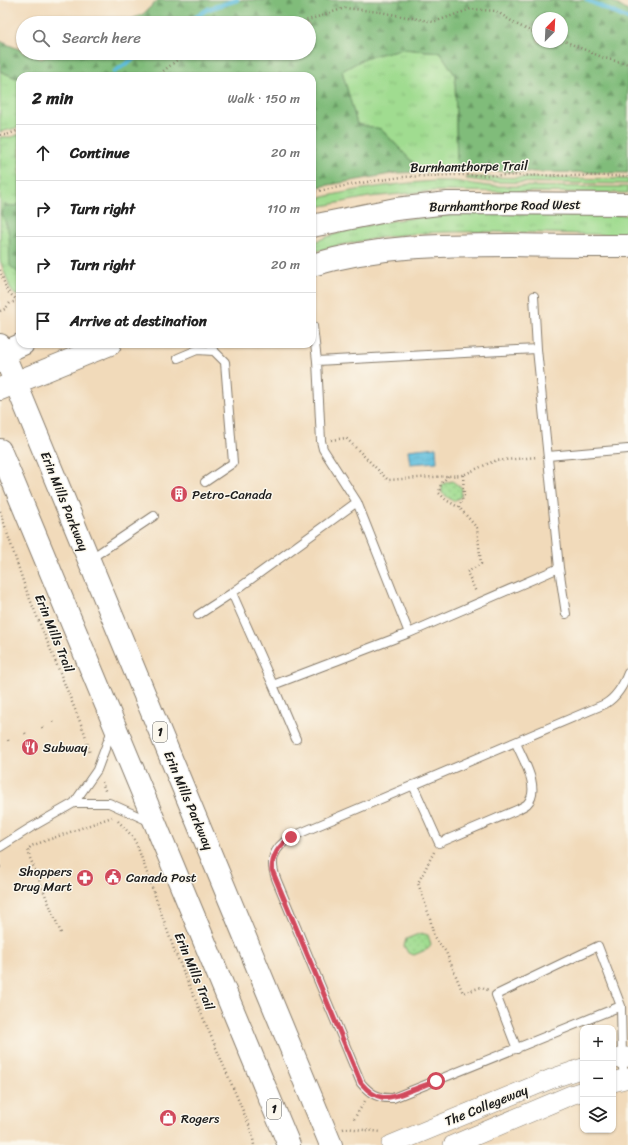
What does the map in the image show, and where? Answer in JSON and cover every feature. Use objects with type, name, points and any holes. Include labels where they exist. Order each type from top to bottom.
[{"type":"main road","name":"Burnhamthorpe Road West","points":[[316,225],[396,209],[448,203],[628,204]]},
{"type":"main road","points":[[316,264],[371,251],[428,245],[628,246]]},
{"type":"main road","points":[[1,350],[16,346]]},
{"type":"main road","points":[[8,386],[100,348]]},
{"type":"main road","name":"Erin Mills Parkway","points":[[1,350],[8,386],[89,560],[331,1145]]},
{"type":"main road","name":"1","points":[[0,450],[289,1145]]},
{"type":"street","name":"The Collegeway","points":[[390,1145],[551,1079],[580,1069]]},
{"type":"street","name":"The Collegeway","points":[[453,1145],[580,1092]]},
{"type":"lane","points":[[534,296],[537,349],[559,568],[566,614]]},
{"type":"lane","points":[[315,348],[321,441],[323,449],[357,502],[409,633]]},
{"type":"lane","points":[[317,361],[537,349]]},
{"type":"lane","points":[[178,358],[196,350],[214,351],[225,362],[233,463],[205,482]]},
{"type":"lane","points":[[548,456],[628,449]]},
{"type":"lane","points":[[198,615],[232,593],[357,502]]},
{"type":"lane","points":[[89,560],[154,516]]},
{"type":"lane","points":[[273,685],[409,633],[559,568]]},
{"type":"lane","points":[[232,593],[296,739]]},
{"type":"lane","points":[[621,1006],[518,1049],[393,1098],[384,1098],[370,1092],[361,1083],[272,870],[272,861],[280,846],[291,837],[516,743],[611,700],[622,688],[628,673]]},
{"type":"lane","points":[[0,847],[74,803],[96,770],[114,724]]},
{"type":"lane","points":[[413,785],[439,843],[528,804],[533,793],[532,782],[516,743]]},
{"type":"lane","points":[[74,803],[109,803],[156,825]]},
{"type":"lane","points":[[518,1049],[496,995],[598,946],[621,1006],[622,1080]]},
{"type":"path","points":[[316,17],[345,8],[380,12],[434,22],[471,8],[496,11],[516,24],[532,32]]},
{"type":"path","points":[[568,43],[604,58],[628,64]]},
{"type":"path","points":[[162,72],[177,60]]},
{"type":"path","points":[[0,134],[16,131]]},
{"type":"path","name":"Burnhamthorpe Trail","points":[[316,191],[381,180],[452,174],[628,176]]},
{"type":"path","points":[[0,270],[7,291],[16,298]]},
{"type":"path","points":[[0,311],[5,309],[10,303],[16,302]]},
{"type":"path","points":[[321,441],[346,438],[388,480],[463,474],[494,461],[548,456]]},
{"type":"path","points":[[459,507],[464,495],[463,474]]},
{"type":"path","points":[[448,475],[441,484],[439,493],[446,500],[459,507],[478,528],[481,564],[467,572],[480,602]]},
{"type":"path","name":"Erin Mills Trail","points":[[0,511],[25,587],[85,734],[90,756]]},
{"type":"path","points":[[101,778],[106,794]]},
{"type":"path","name":"Erin Mills Trail","points":[[48,901],[30,858],[28,850],[30,846],[114,816],[132,836],[137,845],[175,952],[252,1132],[254,1145]]},
{"type":"path","points":[[439,843],[418,883],[430,918],[434,937],[446,952],[463,993],[482,987],[496,995]]},
{"type":"path","points":[[51,899],[48,901],[60,933]]},
{"type":"path","points":[[354,1119],[370,1092]]},
{"type":"green space","points":[[158,0],[610,0],[628,11],[628,173],[457,171],[455,75],[440,52],[402,49],[367,57],[342,71],[357,124],[381,129],[422,172],[396,173],[316,187],[316,72],[16,72],[16,78],[0,71],[0,41],[16,48],[16,60],[316,60],[316,16],[139,16],[143,14]]},
{"type":"green space","points":[[402,49],[440,52],[455,75],[457,171],[422,172],[381,129],[357,124],[342,71],[367,57]]},
{"type":"green space","points":[[0,71],[16,78],[16,128],[0,132]]},
{"type":"green space","points":[[16,136],[16,205],[1,214],[7,224],[11,240],[10,259],[16,268],[16,295],[11,290],[0,260],[0,137]]},
{"type":"green space","points":[[467,177],[628,179],[628,184],[488,182],[466,179]]},
{"type":"green space","points":[[453,181],[488,186],[628,187],[628,193],[433,191],[369,197],[316,207],[316,199],[327,196],[404,184]]},
{"type":"green space","points":[[4,205],[16,206],[16,271],[10,266],[9,233],[1,214]]},
{"type":"green space","points":[[479,213],[628,215],[628,235],[445,232],[378,238],[316,251],[316,241],[332,235],[394,220]]},
{"type":"green space","points":[[452,481],[462,488],[461,497],[453,501],[442,493],[442,484]]},
{"type":"green space","points":[[421,933],[428,935],[431,944],[428,949],[414,955],[408,953],[404,946],[406,939]]},
{"type":"water","points":[[436,447],[437,462],[410,464],[408,450]]},
{"type":"waterway","points":[[198,16],[208,9],[237,0]]},
{"type":"waterway","points":[[587,0],[628,19]]},
{"type":"waterway","points":[[114,72],[132,60]]},
{"type":"place","name":"Petro-Canada","points":[[179,494]]},
{"type":"place","name":"Subway","points":[[30,747]]},
{"type":"place","name":"Canada Post","points":[[113,877]]},
{"type":"place","name":"Shoppers Drug Mart","points":[[85,878]]},
{"type":"place","name":"Rogers","points":[[168,1118]]},
{"type":"route","points":[[291,837],[280,846],[275,853],[272,861],[272,870],[361,1083],[367,1090],[375,1095],[384,1098],[393,1098],[436,1081]]}]
